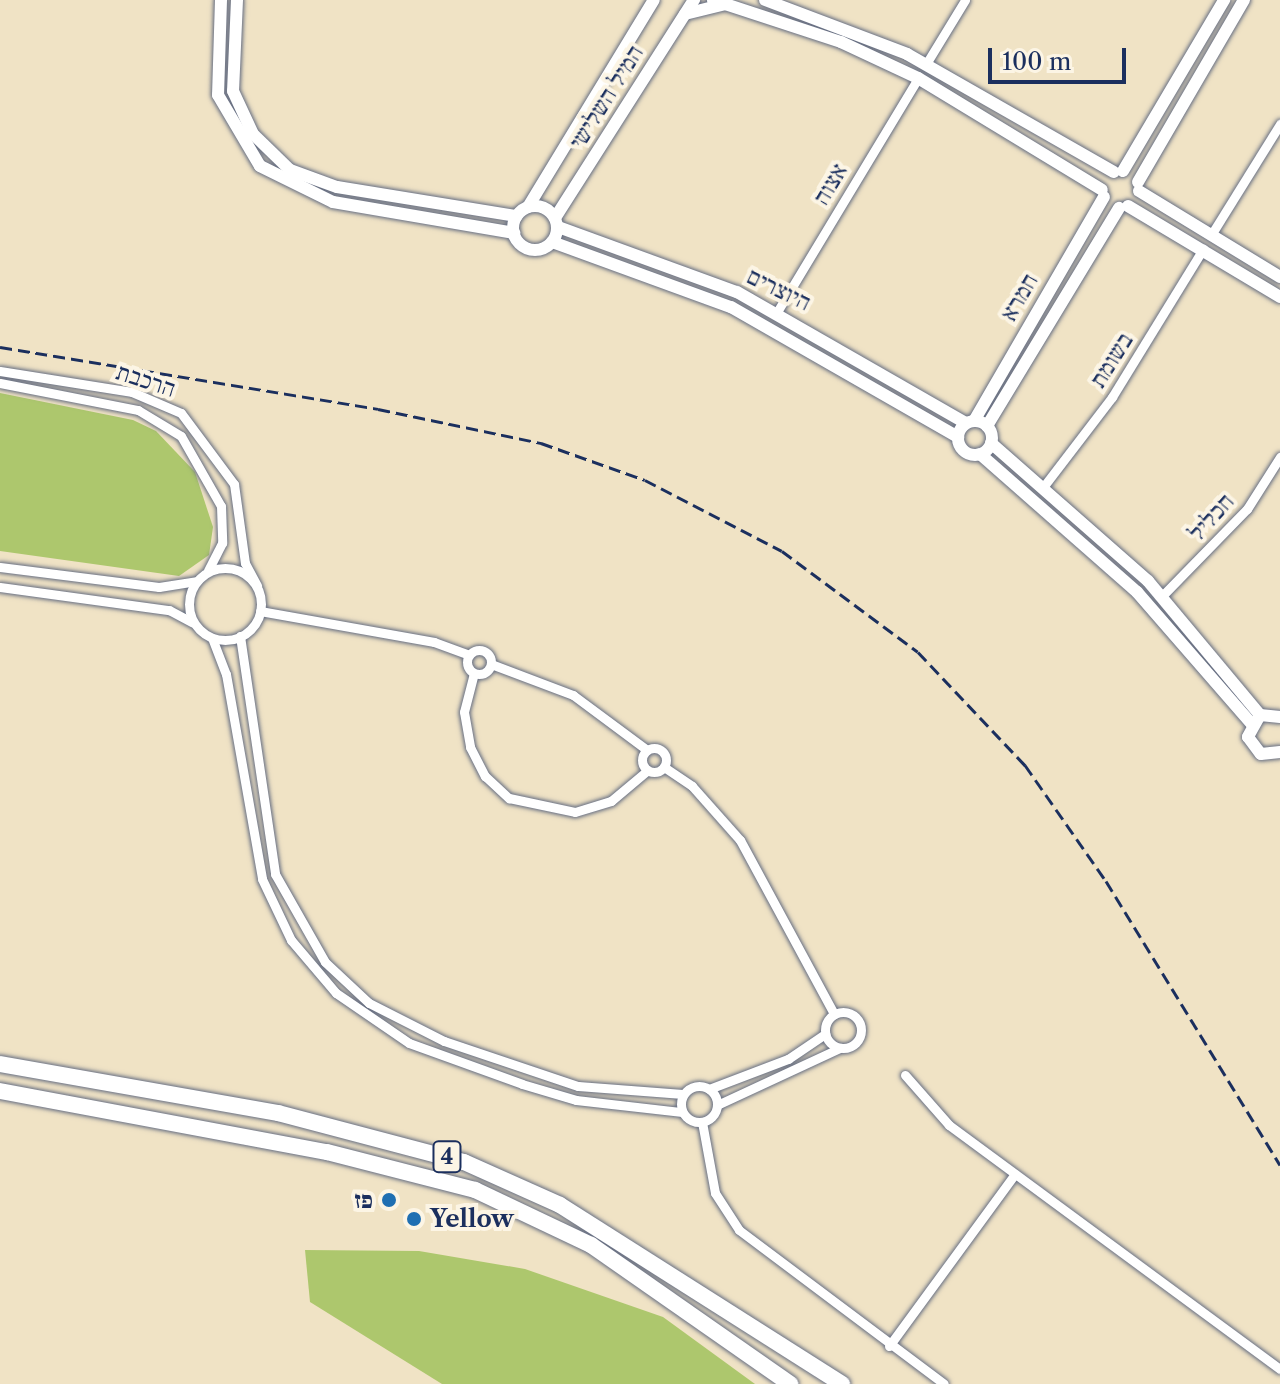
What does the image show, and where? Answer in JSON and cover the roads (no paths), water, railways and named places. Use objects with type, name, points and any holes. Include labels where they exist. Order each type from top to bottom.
[{"type":"highway","points":[[0,1055],[68,1077]]},
{"type":"highway","name":"4","points":[[0,1064],[278,1113],[464,1162],[560,1205],[842,1384]]},
{"type":"highway","name":"4","points":[[0,1091],[327,1152],[475,1190],[591,1245],[790,1384]]},
{"type":"street","points":[[221,0],[218,95],[240,143],[271,175],[333,202],[514,233],[533,250],[552,242],[556,223],[542,206],[528,207],[517,216],[514,233]]},
{"type":"street","points":[[237,0],[233,91],[253,134],[290,170],[337,187],[517,216]]},
{"type":"street","name":"המיל השלישי","points":[[528,207],[646,7],[654,0]]},
{"type":"street","name":"המיל השלישי","points":[[556,223],[694,0]]},
{"type":"street","points":[[713,0],[841,42],[918,78],[1123,207],[1203,249],[1280,297]]},
{"type":"street","points":[[765,0],[848,26],[926,64],[1118,172],[1280,277]]},
{"type":"street","points":[[926,64],[965,0]]},
{"type":"street","points":[[1118,172],[1224,0]]},
{"type":"street","points":[[1138,186],[1244,0]]},
{"type":"street","points":[[685,14],[726,4]]},
{"type":"street","name":"אצוה","points":[[777,312],[918,78]]},
{"type":"street","points":[[1211,235],[1280,124]]},
{"type":"street","name":"חמרא","points":[[975,423],[1103,193],[1118,172]]},
{"type":"street","name":"חמרא","points":[[975,423],[1138,186]]},
{"type":"street","name":"היוצרים","points":[[556,223],[777,312],[975,423]]},
{"type":"street","name":"היוצרים","points":[[552,242],[731,307],[958,437],[965,452],[980,454]]},
{"type":"street","name":"בשומת","points":[[1044,486],[1112,397],[1203,249]]},
{"type":"street","name":"הרכבת","points":[[0,371],[132,392],[181,413],[234,484],[245,563],[257,586]]},
{"type":"street","name":"הרכבת","points":[[0,383],[138,410],[181,436],[221,506],[222,543],[208,571]]},
{"type":"street","points":[[958,437],[975,423],[991,443],[1044,486],[1162,596],[1256,719],[1255,751],[1280,752]]},
{"type":"street","points":[[991,443],[980,454],[1137,592],[1256,719]]},
{"type":"street","name":"חכליל","points":[[1162,596],[1247,509],[1280,457]]},
{"type":"street","points":[[0,567],[178,588],[208,571],[230,567],[257,586],[260,611],[240,636],[275,874],[325,962],[369,1003],[444,1041],[578,1086],[683,1094],[709,1089],[788,1059],[825,1034],[834,1014]]},
{"type":"street","points":[[194,624],[188,601],[198,579]]},
{"type":"street","points":[[0,587],[169,610],[212,638],[226,674],[262,879],[291,940],[336,993],[409,1043],[535,1089],[682,1112],[702,1122]]},
{"type":"street","points":[[260,611],[434,642],[469,655],[481,650],[491,664],[573,695],[647,750],[664,754],[664,767]]},
{"type":"street","points":[[212,638],[240,636]]},
{"type":"street","points":[[469,655],[474,673],[464,712],[470,747],[485,776],[509,798],[575,812],[611,801],[648,770],[664,767],[692,786],[740,840],[834,1014]]},
{"type":"street","points":[[474,673],[491,664]]},
{"type":"street","points":[[1256,719],[1280,716]]},
{"type":"street","points":[[647,750],[648,770]]},
{"type":"street","points":[[702,1122],[717,1105],[840,1048],[854,1046],[861,1026],[853,1014],[834,1014]]},
{"type":"street","points":[[825,1034],[840,1048]]},
{"type":"street","points":[[905,1075],[949,1125],[1280,1369]]},
{"type":"street","points":[[709,1089],[717,1105]]},
{"type":"street","points":[[682,1112],[683,1094]]},
{"type":"street","points":[[702,1122],[715,1193],[739,1230],[889,1346],[944,1384]]},
{"type":"street","points":[[889,1346],[1015,1174]]},
{"type":"railway","points":[[0,347],[378,409],[541,443],[645,480],[782,551],[918,652],[1025,765],[1106,881],[1280,1165]]},
{"type":"place","name":"פז","points":[[389,1200]]},
{"type":"place","name":"Yellow","points":[[414,1219]]}]
